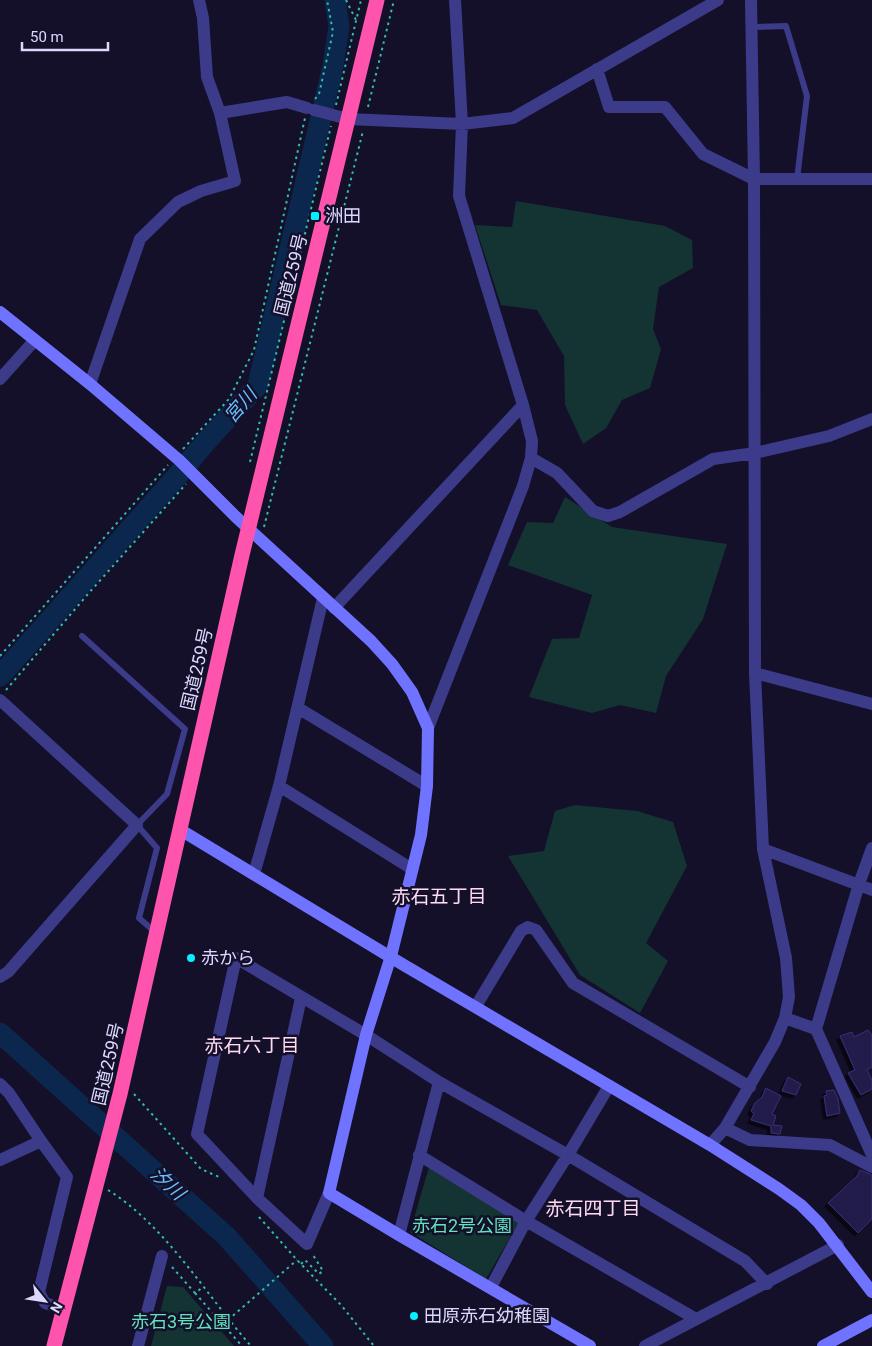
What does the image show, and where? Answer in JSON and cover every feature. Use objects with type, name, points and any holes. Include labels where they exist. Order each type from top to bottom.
[{"type":"highway","name":"国道259号","points":[[54,1346],[122,1088],[341,117],[377,0]]},
{"type":"street","points":[[90,384],[140,239],[178,202],[201,191],[235,181],[220,113],[207,77],[203,18],[199,0]]},
{"type":"street","points":[[455,0],[462,124],[459,196],[524,405],[532,441],[531,458],[519,495],[428,728],[427,786],[421,835],[391,956],[366,1035],[329,1193],[307,1244],[257,1198],[197,1134],[236,958],[366,1035],[439,1082],[568,1155],[745,1261],[766,1284]]},
{"type":"street","points":[[220,113],[287,102],[341,117],[366,120],[462,124],[513,118],[718,0]]},
{"type":"street","points":[[710,1145],[725,1128],[775,1042],[785,1018],[789,997],[786,958],[763,849],[755,673],[752,0]]},
{"type":"street","points":[[597,69],[609,107],[665,107],[703,154],[754,180],[872,179]]},
{"type":"street","points":[[0,312],[90,384],[194,473],[249,528],[371,641],[392,664],[412,692],[428,728]]},
{"type":"street","points":[[0,379],[35,340]]},
{"type":"street","points":[[334,608],[524,405]]},
{"type":"street","points":[[531,458],[556,473],[593,511],[608,516],[620,512],[712,459],[755,453],[829,436],[872,419]]},
{"type":"street","points":[[254,874],[280,786],[323,598]]},
{"type":"street","points":[[755,673],[872,704]]},
{"type":"street","points":[[0,977],[8,972],[137,825],[3,695]]},
{"type":"street","points":[[298,708],[427,786]]},
{"type":"street","points":[[280,786],[412,869]]},
{"type":"street","points":[[179,829],[710,1145],[780,1189],[801,1205],[819,1223],[838,1245],[872,1292]]},
{"type":"street","points":[[872,848],[859,884],[816,1029],[872,1155]]},
{"type":"street","points":[[763,849],[872,890]]},
{"type":"street","points":[[476,1006],[522,931],[528,927],[536,930],[573,983],[750,1087]]},
{"type":"street","points":[[257,1198],[301,998]]},
{"type":"street","points":[[785,1018],[816,1029]]},
{"type":"street","points":[[399,1235],[439,1082]]},
{"type":"street","points":[[0,1084],[10,1093],[41,1142],[67,1177],[39,1292],[45,1303],[64,1308]]},
{"type":"street","points":[[490,1287],[526,1221],[609,1086]]},
{"type":"street","points":[[725,1128],[750,1140],[830,1145],[872,1167]]},
{"type":"street","points":[[0,1160],[41,1142]]},
{"type":"street","points":[[419,1155],[526,1221],[696,1319]]},
{"type":"street","points":[[329,1193],[590,1346]]},
{"type":"street","points":[[645,1346],[838,1245]]},
{"type":"street","points":[[138,1346],[162,1256]]},
{"type":"street","points":[[823,1346],[872,1320]]},
{"type":"lane","points":[[752,27],[786,26],[789,35],[807,96],[797,179]]},
{"type":"lane","points":[[82,636],[185,729],[167,794],[137,825],[157,848],[139,918],[156,933]]},
{"type":"path","points":[[0,656],[229,399],[254,350],[311,109],[319,94],[333,32],[327,0]]},
{"type":"path","points":[[346,0],[356,20]]},
{"type":"path","points":[[248,470],[341,117],[356,20],[361,0]]},
{"type":"path","points":[[261,539],[366,120],[394,0]]},
{"type":"path","points":[[3,695],[194,473]]},
{"type":"path","points":[[122,1088],[201,1169],[226,1180]]},
{"type":"path","points":[[258,1216],[341,1305],[374,1346]]},
{"type":"path","points":[[301,1264],[305,1260],[319,1274],[323,1270],[307,1244]]},
{"type":"path","points":[[162,1256],[242,1346]]},
{"type":"path","points":[[251,1346],[228,1320],[297,1260]]},
{"type":"path","points":[[195,1293],[203,1287]]},
{"type":"green space","points":[[516,201],[665,226],[692,240],[693,268],[659,287],[653,329],[661,349],[650,388],[622,400],[606,428],[583,444],[565,405],[564,356],[537,310],[501,305],[475,225],[512,227]]},
{"type":"green space","points":[[565,497],[612,527],[727,544],[703,619],[666,676],[656,713],[620,705],[592,713],[529,697],[552,639],[579,638],[592,595],[508,565],[527,522],[553,523]]},
{"type":"green space","points":[[575,805],[637,811],[673,822],[687,866],[646,943],[668,961],[640,1013],[580,975],[508,856],[544,851],[555,811]]},
{"type":"green space","name":"赤石2号公園","points":[[429,1167],[519,1222],[486,1279],[410,1232]]},
{"type":"green space","name":"赤石3号公園","points":[[167,1286],[183,1287],[234,1346],[151,1346]]},
{"type":"building","points":[[868,1030],[872,1035],[872,1067],[867,1070],[872,1080],[872,1089],[861,1095],[848,1073],[855,1070],[840,1036],[852,1032],[854,1037]]},
{"type":"building","points":[[788,1077],[801,1084],[796,1095],[782,1091]]},
{"type":"building","points":[[766,1088],[781,1096],[772,1114],[776,1116],[773,1125],[782,1126],[780,1134],[771,1133],[771,1126],[751,1120],[754,1114],[751,1111],[755,1103],[762,1097]]},
{"type":"building","points":[[834,1090],[838,1099],[840,1113],[827,1116],[824,1096],[827,1095],[826,1091]]},
{"type":"building","points":[[860,1170],[872,1175],[872,1219],[858,1233],[828,1203],[857,1176]]},
{"type":"waterway","name":"宮川","points":[[0,676],[258,385],[333,66],[339,26],[335,0]]},
{"type":"waterway","name":"汐川","points":[[0,1033],[227,1237],[323,1346]]},
{"type":"place","name":"洲田","points":[[315,216]]},
{"type":"place","name":"赤から","points":[[191,958]]},
{"type":"place","name":"田原赤石幼稚園","points":[[414,1316]]},
{"type":"district","name":"赤石五丁目","points":[[439,896]]},
{"type":"district","name":"赤石六丁目","points":[[252,1045]]},
{"type":"district","name":"赤石四丁目","points":[[593,1208]]}]
